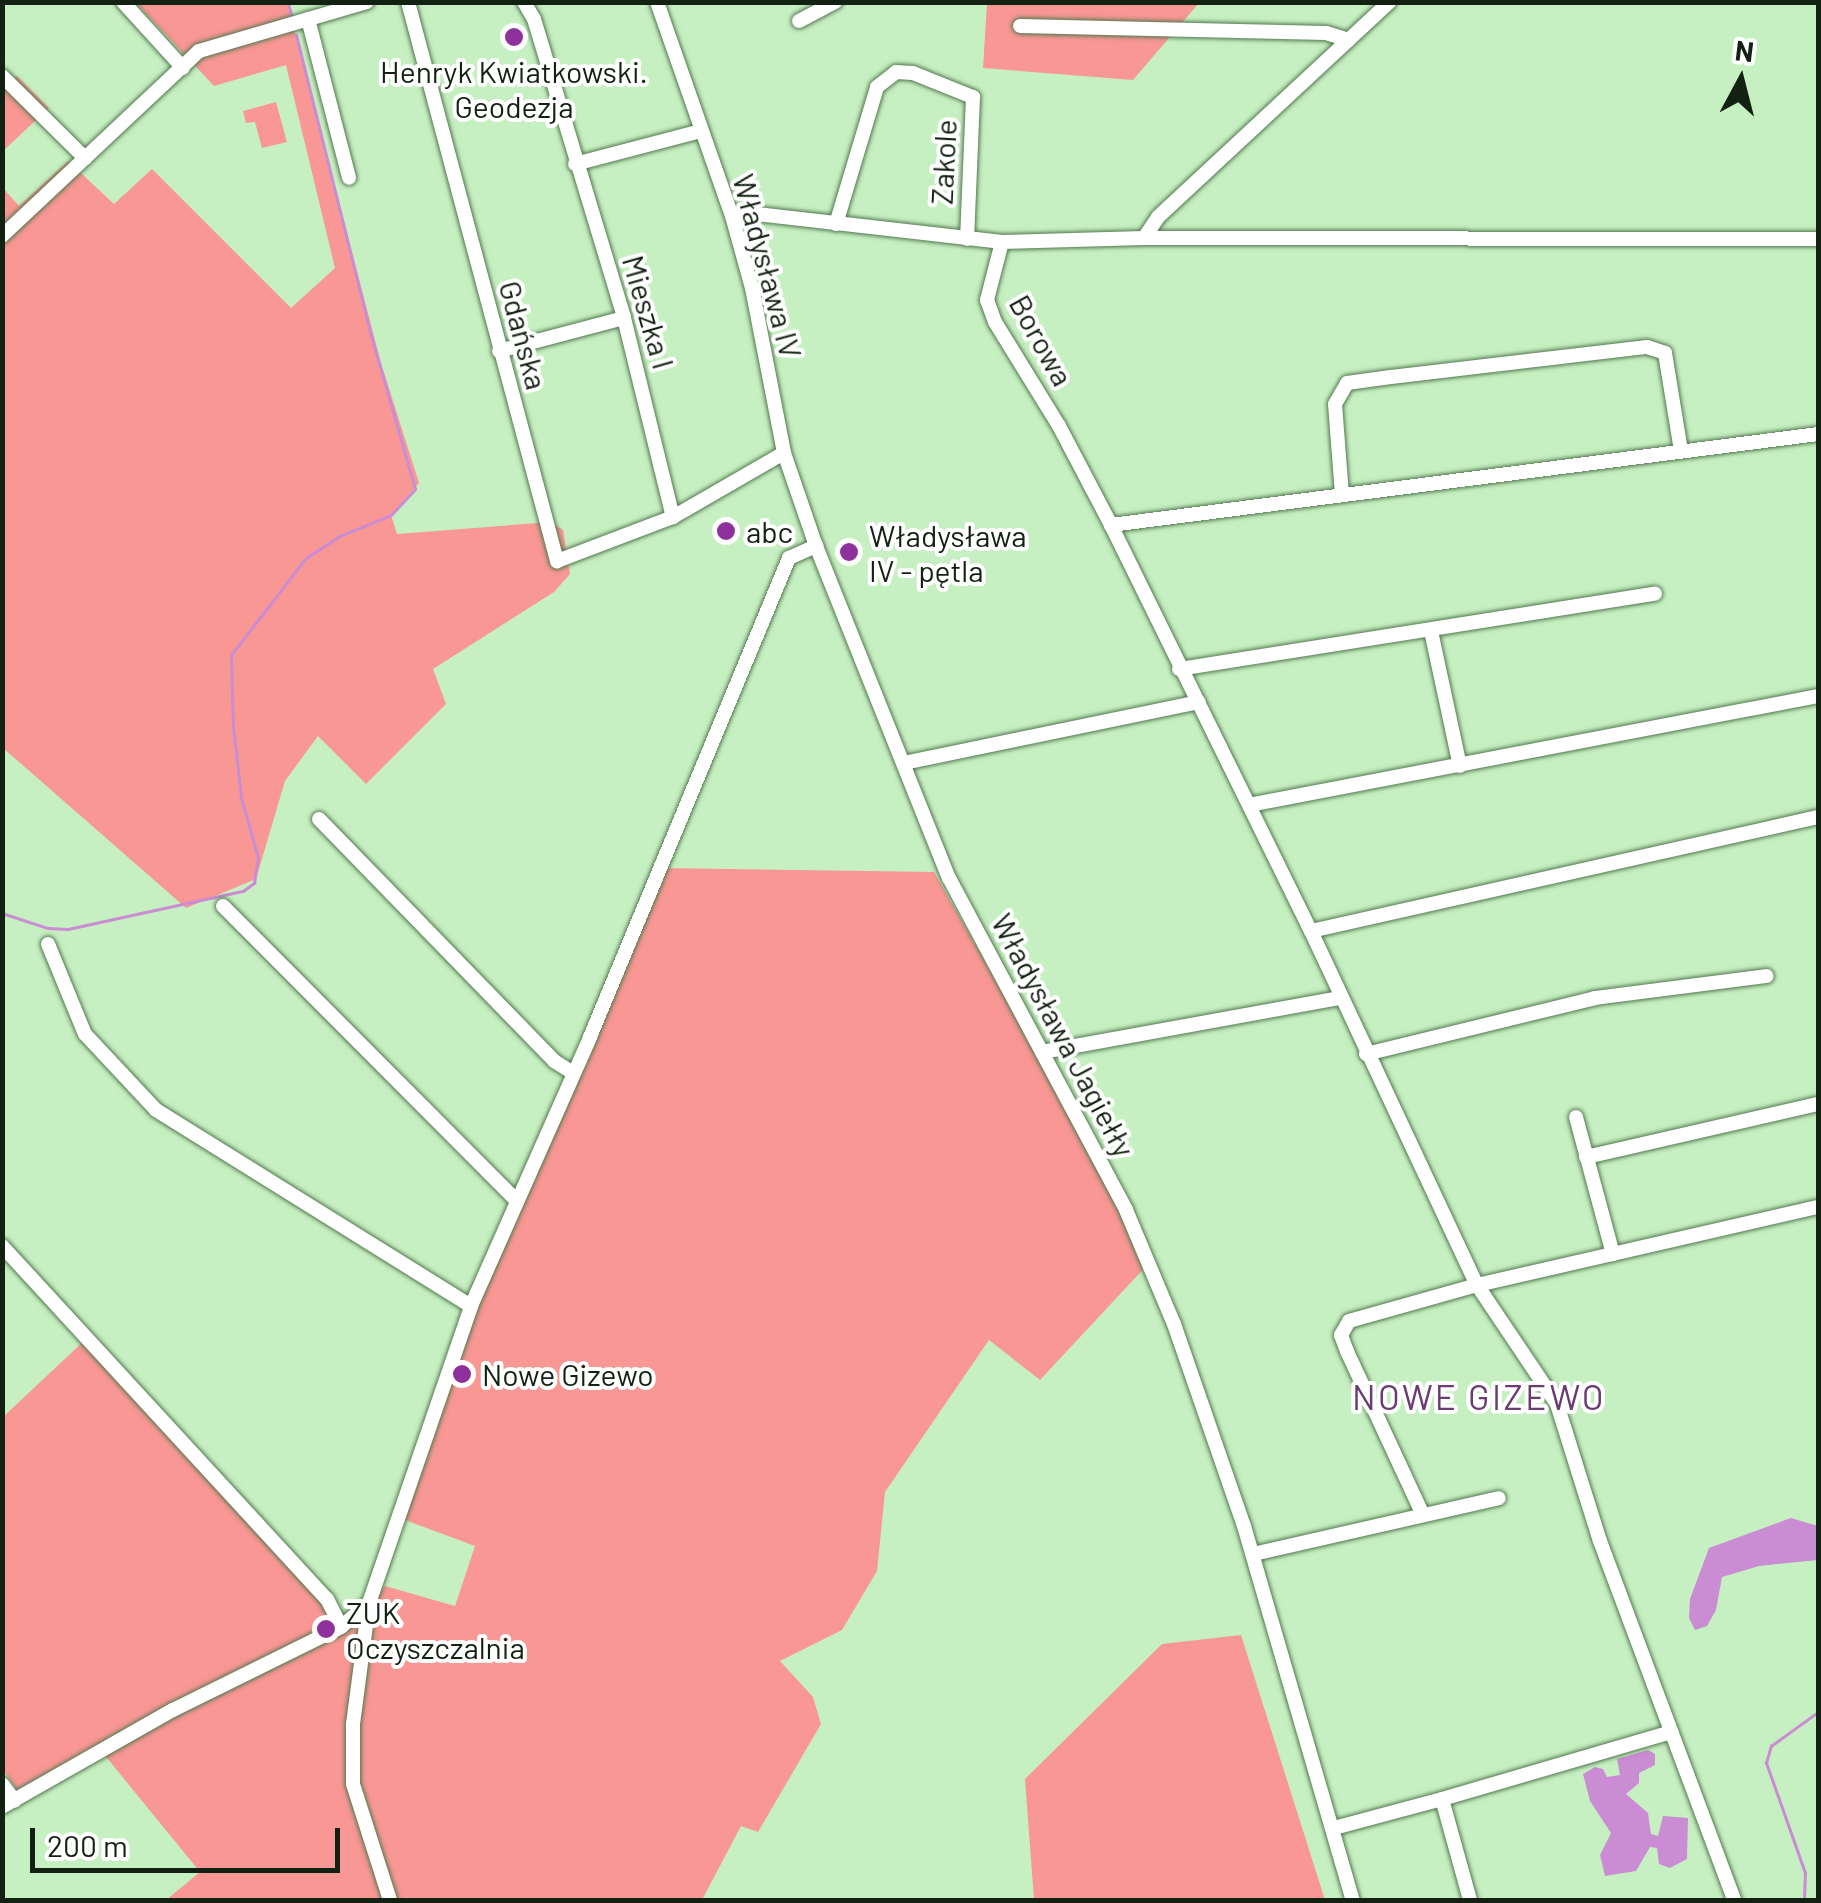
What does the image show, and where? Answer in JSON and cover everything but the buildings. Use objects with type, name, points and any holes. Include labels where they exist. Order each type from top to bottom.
[{"type":"street","points":[[123,2],[182,68]]},
{"type":"street","points":[[2,236],[182,68],[214,44],[367,2]]},
{"type":"street","name":"Gdańska","points":[[408,2],[557,561],[673,517]]},
{"type":"street","name":"Mieszka I","points":[[524,2],[534,18],[624,318],[673,517]]},
{"type":"street","name":"Władysława IV","points":[[657,2],[732,216],[752,288],[784,453],[816,546]]},
{"type":"street","points":[[799,22],[835,2]]},
{"type":"street","points":[[1144,238],[1158,217],[1389,2]]},
{"type":"street","points":[[308,18],[349,178]]},
{"type":"street","points":[[1020,26],[1326,33],[1349,40]]},
{"type":"street","name":"Zakole","points":[[836,224],[877,87],[896,72],[913,73],[973,97],[967,239]]},
{"type":"street","points":[[2,76],[85,158]]},
{"type":"street","points":[[575,164],[701,131]]},
{"type":"street","points":[[732,216],[748,213],[1002,242],[1144,238],[1818,239]]},
{"type":"street","name":"Borowa","points":[[1002,242],[987,300],[991,311],[1111,525],[1311,931],[1477,1285],[1557,1404],[1600,1540],[1734,1900]]},
{"type":"street","points":[[500,351],[624,318]]},
{"type":"street","points":[[1342,495],[1335,404],[1347,384],[1391,377],[1647,348],[1665,354],[1681,451]]},
{"type":"street","points":[[1111,525],[1818,434]]},
{"type":"street","points":[[673,517],[784,453]]},
{"type":"street","points":[[390,1900],[353,1784],[353,1724],[369,1603],[471,1306],[661,868],[789,558],[816,546]]},
{"type":"street","name":"Władysława Jagiełły","points":[[816,546],[949,878],[1150,1262],[1218,1441],[1352,1900]]},
{"type":"street","points":[[1179,668],[1655,594]]},
{"type":"street","points":[[1431,631],[1460,766]]},
{"type":"street","points":[[1249,806],[1818,696]]},
{"type":"street","points":[[904,763],[1198,702]]},
{"type":"street","points":[[1311,931],[1818,817]]},
{"type":"street","points":[[319,819],[554,1060],[573,1073]]},
{"type":"street","points":[[224,906],[516,1200]]},
{"type":"street","points":[[48,944],[85,1034],[156,1110],[471,1306]]},
{"type":"street","points":[[1366,1054],[1595,998],[1767,976]]},
{"type":"street","points":[[1042,1052],[1340,998]]},
{"type":"street","points":[[1586,1157],[1818,1104]]},
{"type":"street","points":[[1576,1117],[1614,1254]]},
{"type":"street","points":[[1423,1515],[1341,1336],[1349,1321],[1477,1285],[1818,1207]]},
{"type":"street","points":[[2,1246],[327,1598],[341,1627]]},
{"type":"street","points":[[1253,1554],[1499,1498]]},
{"type":"street","points":[[2,1784],[8,1804],[173,1710],[341,1627],[369,1603]]},
{"type":"street","points":[[1334,1828],[1670,1732]]},
{"type":"street","points":[[1442,1799],[1470,1900]]},
{"type":"shaded area","points":[[136,3],[287,3],[381,363],[419,483],[391,515],[397,534],[551,522],[563,530],[570,574],[554,592],[433,669],[446,704],[366,784],[318,736],[285,781],[256,879],[186,908],[3,748],[3,188],[19,206],[68,161],[114,204],[152,169],[291,308],[335,268],[286,65],[214,86]]},
{"type":"shaded area","points":[[987,3],[1199,3],[1133,80],[983,68]]},
{"type":"shaded area","points":[[17,76],[49,108],[3,151],[3,89]]},
{"type":"shaded area","points":[[276,102],[287,142],[262,148],[255,122],[246,123],[243,111]]},
{"type":"shaded area","points":[[661,868],[934,872],[1126,1210],[1150,1262],[1040,1380],[989,1340],[885,1492],[877,1571],[842,1630],[780,1661],[813,1697],[821,1724],[758,1832],[741,1826],[702,1900],[166,1900],[200,1872],[98,1747],[18,1791],[3,1770],[3,1417],[86,1339],[343,1622],[365,1613],[385,1586],[455,1606],[475,1546],[405,1520],[471,1306]]},
{"type":"shaded area","points":[[1791,1518],[1818,1526],[1818,1560],[1759,1566],[1722,1577],[1716,1610],[1707,1626],[1695,1630],[1689,1618],[1690,1599],[1709,1548]]},
{"type":"shaded area","points":[[1241,1635],[1325,1900],[1034,1900],[1025,1779],[1162,1644]]},
{"type":"shaded area","points":[[1648,1750],[1655,1754],[1655,1765],[1639,1773],[1639,1783],[1626,1794],[1648,1813],[1651,1834],[1658,1836],[1663,1816],[1688,1818],[1687,1859],[1670,1868],[1659,1864],[1657,1848],[1650,1847],[1636,1871],[1605,1876],[1600,1855],[1611,1833],[1590,1801],[1583,1774],[1595,1767],[1603,1769],[1607,1777],[1620,1775],[1617,1759]]},
{"type":"waterway","points":[[288,2],[292,16]]},
{"type":"waterway","points":[[2,913],[48,928],[68,929],[243,891],[254,883],[258,858],[241,798],[233,727],[231,655],[306,558],[340,536],[391,515],[415,489],[371,336],[296,35]]},
{"type":"waterway","points":[[1804,1900],[1805,1873],[1766,1763],[1771,1746],[1818,1712]]},
{"type":"place","name":"Henryk Kwiatkowski. Geodezja","points":[[514,37]]},
{"type":"place","name":"abc","points":[[726,531]]},
{"type":"place","name":"Władysława IV - pętla","points":[[849,552]]},
{"type":"place","name":"Nowe Gizewo","points":[[462,1374]]},
{"type":"place","name":"ZUK Oczyszczalnia","points":[[326,1629]]},
{"type":"district","name":"NOWE GIZEWO","points":[[1479,1396]]}]
